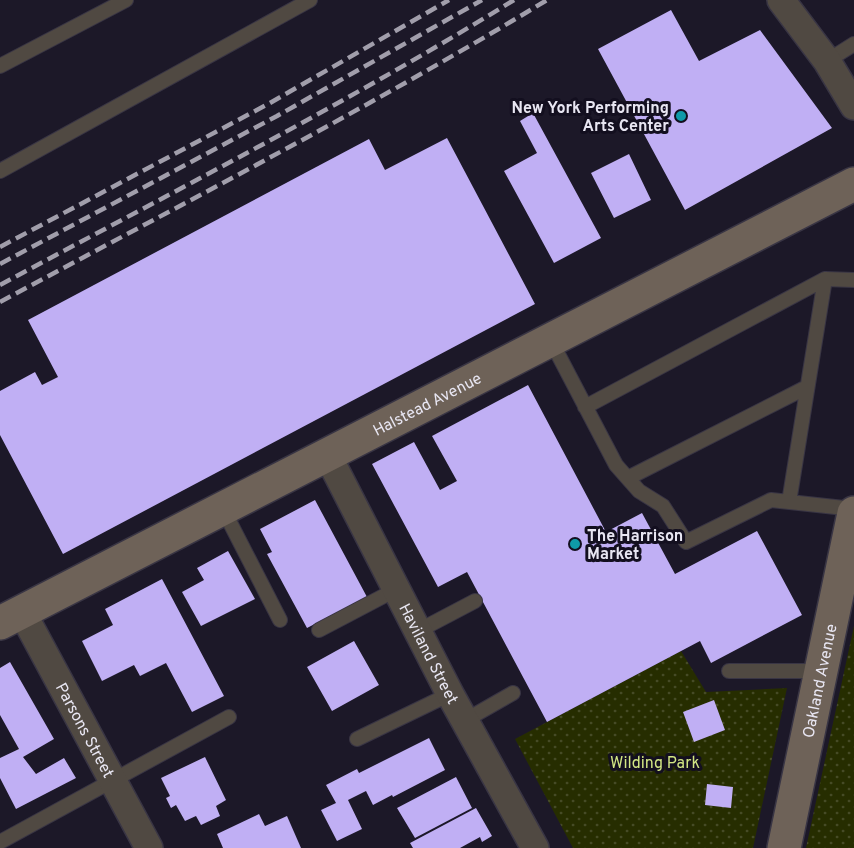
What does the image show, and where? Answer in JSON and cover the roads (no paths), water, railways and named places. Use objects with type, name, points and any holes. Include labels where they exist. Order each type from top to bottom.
[{"type":"street","points":[[781,0],[827,61],[854,106]]},
{"type":"street","name":"Halstead Avenue","points":[[11,618],[854,184]]},
{"type":"street","name":"Haviland Street","points":[[327,454],[464,721],[535,848]]},
{"type":"street","name":"Oakland Avenue","points":[[784,848],[854,511]]},
{"type":"street","name":"Parsons Street","points":[[11,618],[113,780],[149,848]]},
{"type":"lane","points":[[0,66],[126,0]]},
{"type":"lane","points":[[0,171],[311,0]]},
{"type":"lane","points":[[827,61],[854,44]]},
{"type":"lane","points":[[585,407],[825,279],[854,280]]},
{"type":"lane","points":[[789,502],[825,279]]},
{"type":"lane","points":[[550,339],[616,465],[639,491],[663,506],[686,542],[771,500],[854,511]]},
{"type":"lane","points":[[628,478],[807,387]]},
{"type":"lane","points":[[223,509],[280,620]]},
{"type":"lane","points":[[319,630],[397,589]]},
{"type":"lane","points":[[418,631],[475,602]]},
{"type":"lane","points":[[729,671],[821,671]]},
{"type":"lane","points":[[464,721],[513,693]]},
{"type":"lane","points":[[357,739],[450,694]]},
{"type":"lane","points":[[0,842],[228,717]]},
{"type":"railway","points":[[0,247],[270,103],[449,0]]},
{"type":"railway","points":[[0,264],[277,116],[482,0]]},
{"type":"railway","points":[[0,285],[324,111],[514,0]]},
{"type":"railway","points":[[0,302],[344,117],[547,0]]},
{"type":"place","name":"New York Performing Arts Center","points":[[681,116]]},
{"type":"place","name":"The Harrison Market","points":[[575,544]]},
{"type":"park label","name":"Wilding Park","points":[[655,762]]}]
